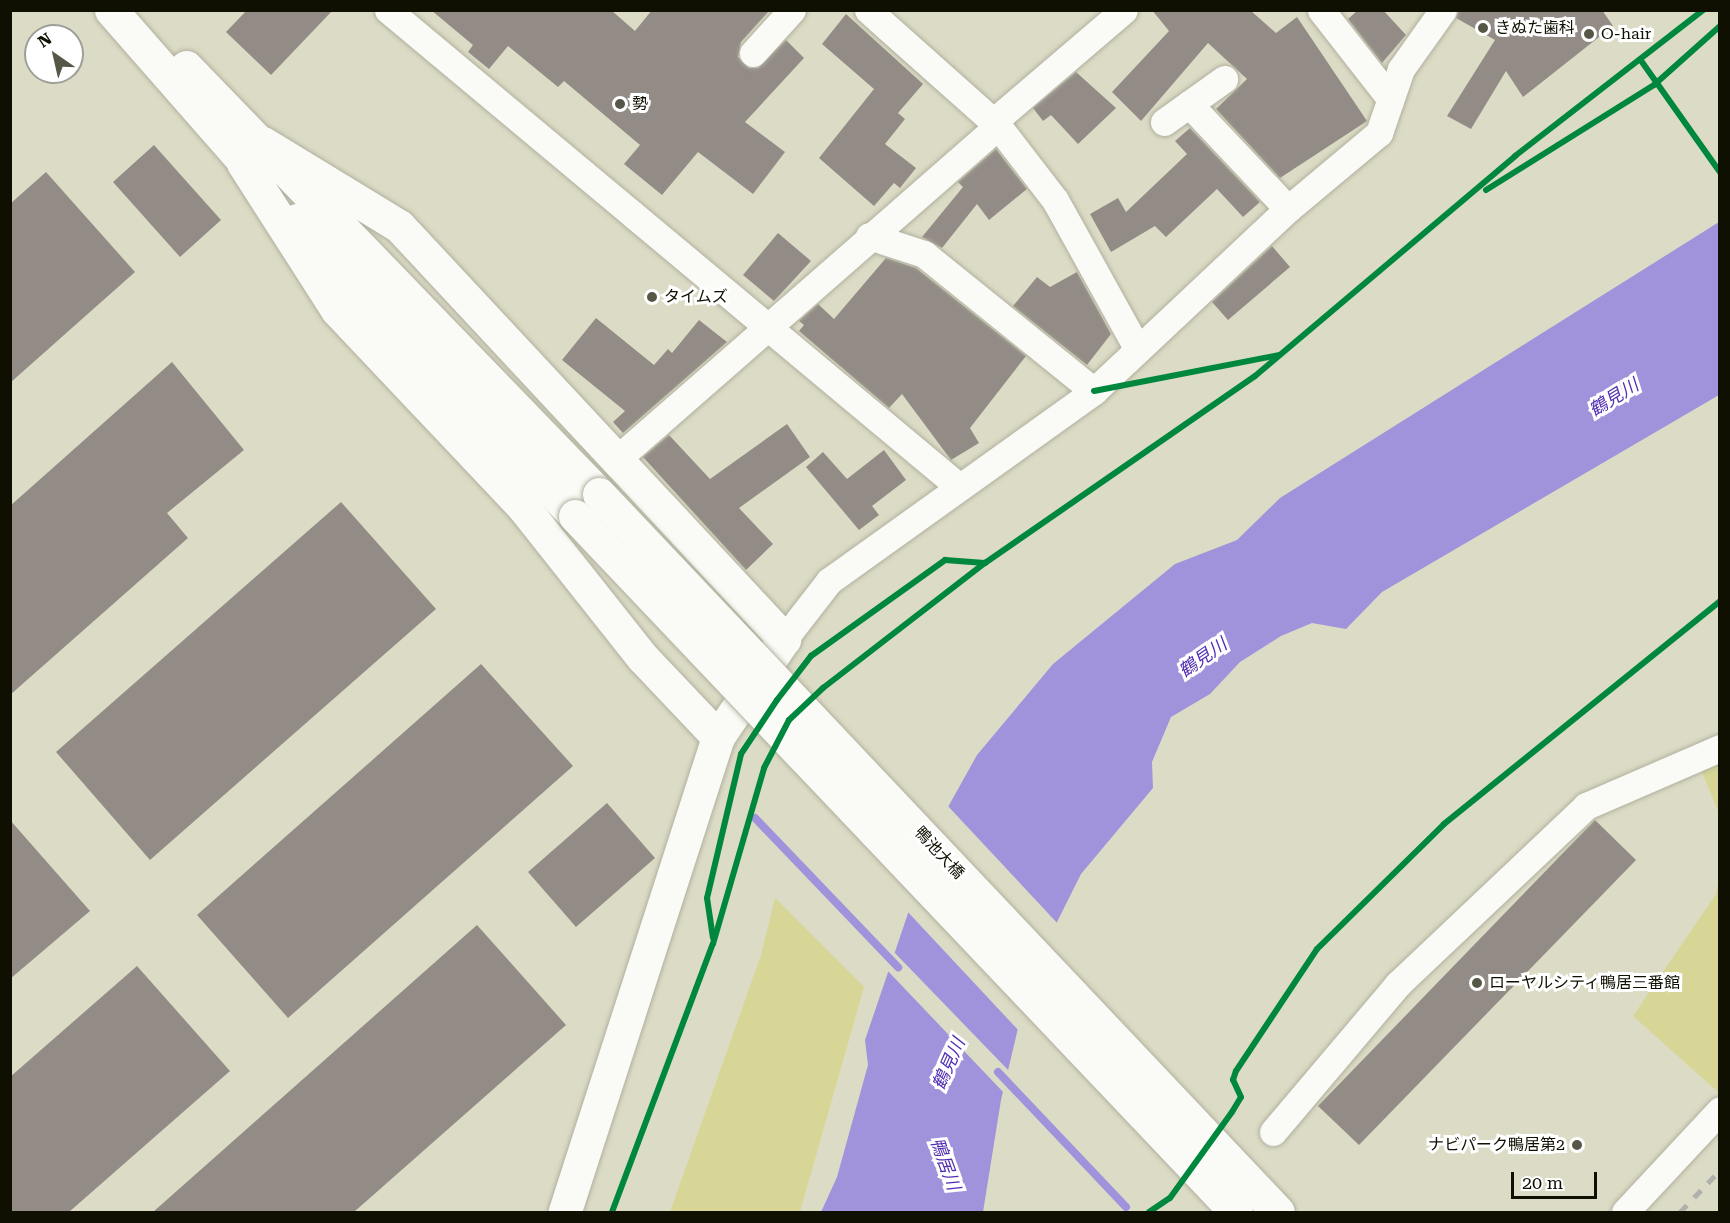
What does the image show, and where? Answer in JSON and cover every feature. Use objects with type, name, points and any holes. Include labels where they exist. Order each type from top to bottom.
[{"type":"street","points":[[111,10],[253,153],[399,226],[784,639]]},
{"type":"street","points":[[130,10],[253,153],[337,310],[524,508],[644,657],[718,737]]},
{"type":"street","points":[[753,53],[792,10]]},
{"type":"street","points":[[868,10],[995,124],[1055,200],[1138,350]]},
{"type":"street","points":[[617,459],[1124,10]]},
{"type":"street","points":[[1321,10],[1389,97]]},
{"type":"street","points":[[565,1212],[718,737],[784,639],[829,582],[958,486],[1008,456],[1094,392],[1288,209],[1379,133],[1389,97],[1401,69],[1443,10]]},
{"type":"street","points":[[389,11],[958,486]]},
{"type":"street","points":[[1164,122],[1224,79]]},
{"type":"street","points":[[1189,104],[1288,209]]},
{"type":"street","name":"鴨池大橋","points":[[253,153],[599,494],[1278,1212]]},
{"type":"street","name":"鴨池大橋","points":[[253,153],[575,516],[1236,1212]]},
{"type":"street","points":[[869,236],[924,254],[1094,392]]},
{"type":"street","points":[[1273,1132],[1398,984],[1586,806],[1719,748]]},
{"type":"street","points":[[1625,1212],[1719,1110]]},
{"type":"shaded area","points":[[1719,760],[1719,814],[1701,769]]},
{"type":"shaded area","points":[[1719,875],[1719,1093],[1633,1016],[1716,894]]},
{"type":"shaded area","points":[[775,898],[864,987],[800,1212],[670,1212],[761,955]]},
{"type":"water","points":[[1719,222],[1719,395],[1382,592],[1346,629],[1312,623],[1281,636],[1240,662],[1210,694],[1171,717],[1152,762],[1153,788],[1081,874],[1047,942],[1023,1007],[1001,1100],[983,1212],[821,1212],[837,1177],[868,1065],[865,1040],[938,825],[977,755],[1053,664],[1175,564],[1237,540],[1280,498]]},
{"type":"pier","points":[[946,804],[1059,925],[1020,1032],[906,910]]},
{"type":"pier","points":[[892,950],[1010,1072],[1005,1094],[886,969]]},
{"type":"building","points":[[247,10],[333,10],[271,75],[226,32]]},
{"type":"building","points":[[431,10],[611,10],[635,31],[652,10],[770,10],[741,42],[738,57],[749,68],[758,68],[786,40],[804,58],[745,122],[785,152],[753,194],[698,152],[662,195],[624,164],[640,145],[564,81],[558,87],[508,46],[489,69],[468,52],[473,45]]},
{"type":"building","points":[[1152,10],[1250,10],[1276,33],[1297,17],[1367,121],[1280,178],[1216,109],[1247,79],[1208,43],[1141,121],[1112,92],[1169,31]]},
{"type":"building","points":[[1358,10],[1383,10],[1406,35],[1382,63],[1348,19]]},
{"type":"building","points":[[1459,10],[1602,10],[1613,26],[1523,97],[1506,71],[1471,129],[1447,116],[1495,40],[1456,18]]},
{"type":"building","points":[[846,14],[923,84],[898,113],[905,119],[885,144],[916,168],[900,188],[894,183],[874,206],[819,158],[874,89],[822,44]]},
{"type":"building","points":[[1076,72],[1116,108],[1078,144],[1051,115],[1043,121],[1033,108]]},
{"type":"building","points":[[1190,128],[1260,202],[1243,217],[1217,189],[1166,237],[1155,226],[1111,252],[1090,214],[1118,198],[1126,212],[1187,154],[1175,141]]},
{"type":"building","points":[[154,145],[221,220],[180,257],[113,182]]},
{"type":"building","points":[[996,149],[1027,189],[989,220],[977,204],[942,248],[922,237],[963,187],[958,182]]},
{"type":"building","points":[[46,172],[135,272],[10,383],[10,204]]},
{"type":"building","points":[[778,233],[811,261],[774,301],[743,275]]},
{"type":"building","points":[[1272,246],[1290,267],[1228,320],[1212,302]]},
{"type":"building","points":[[886,258],[916,268],[1026,356],[970,428],[979,443],[951,460],[902,394],[889,408],[799,331],[804,325],[799,321],[818,304],[834,319]]},
{"type":"building","points":[[1077,272],[1111,334],[1087,365],[1013,306],[1037,277],[1050,287]]},
{"type":"building","points":[[596,318],[654,365],[668,349],[672,353],[699,320],[727,342],[623,433],[613,422],[625,411],[562,360]]},
{"type":"building","points":[[172,362],[244,450],[167,513],[188,538],[10,695],[10,506]]},
{"type":"building","points":[[787,424],[810,457],[739,508],[773,544],[746,570],[643,457],[669,435],[710,479]]},
{"type":"building","points":[[884,450],[906,480],[872,506],[879,515],[859,530],[806,467],[823,452],[847,479]]},
{"type":"building","points":[[341,502],[436,609],[150,860],[56,752]]},
{"type":"building","points":[[481,664],[573,766],[288,1018],[197,915]]},
{"type":"building","points":[[607,803],[655,858],[576,927],[528,872]]},
{"type":"building","points":[[10,820],[90,911],[10,979]]},
{"type":"building","name":"ローヤルシティ鴨居三番館","points":[[1595,820],[1636,860],[1359,1145],[1318,1106]]},
{"type":"building","points":[[477,925],[566,1025],[354,1212],[153,1212]]},
{"type":"building","points":[[137,966],[230,1071],[69,1212],[10,1212],[10,1077]]},
{"type":"waterway","points":[[755,818],[898,967]]},
{"type":"waterway","points":[[998,1072],[1126,1207]]},
{"type":"railway","points":[[1680,1212],[1720,1170]]},
{"type":"cycle path","points":[[612,1212],[713,944],[764,768],[789,720],[823,688],[985,563],[1255,376],[1515,156],[1703,10]]},
{"type":"cycle path","points":[[1486,190],[1654,85],[1720,26]]},
{"type":"cycle path","points":[[1642,62],[1720,172]]},
{"type":"cycle path","points":[[1094,391],[1279,355]]},
{"type":"cycle path","points":[[713,938],[707,898],[741,754],[777,700],[811,656],[945,560],[985,563]]},
{"type":"cycle path","points":[[1149,1212],[1170,1198],[1232,1112],[1241,1097],[1233,1080],[1236,1071],[1317,949],[1444,824],[1720,601]]},
{"type":"place","name":"きぬた歯科","points":[[1483,28]]},
{"type":"place","name":"O-hair","points":[[1589,34]]},
{"type":"place","name":"勢","points":[[620,104]]},
{"type":"place","name":"タイムズ","points":[[652,297]]},
{"type":"place","name":"ローヤルシティ鴨居三番館","points":[[1477,983]]},
{"type":"place","name":"ナビパーク鴨居第2","points":[[1577,1145]]},
{"type":"water label","name":"鶴見川","points":[[1614,398]]},
{"type":"water label","name":"鶴見川","points":[[1203,658]]},
{"type":"water label","name":"鶴見川","points":[[949,1064]]},
{"type":"water label","name":"鴨居川","points":[[945,1164]]}]
